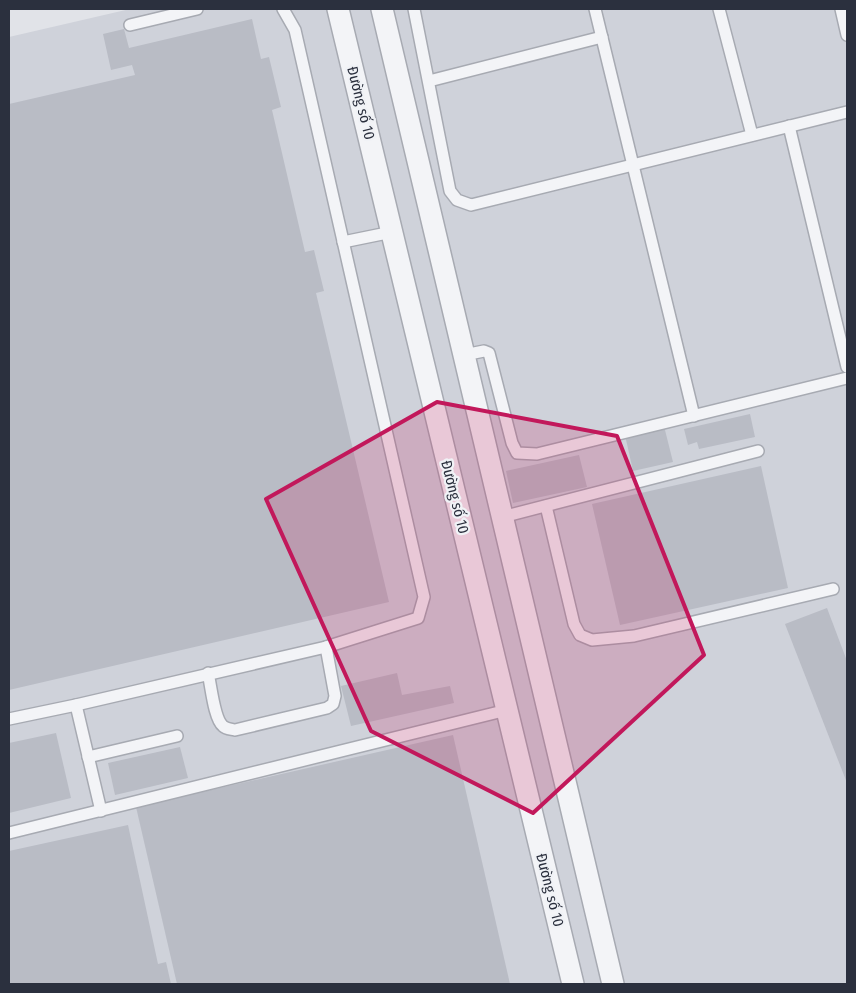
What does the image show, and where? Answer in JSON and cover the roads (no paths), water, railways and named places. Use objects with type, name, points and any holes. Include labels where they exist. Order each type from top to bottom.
[{"type":"street","name":"Đường số 10","points":[[338,9],[573,984]]},
{"type":"street","points":[[382,9],[613,984]]},
{"type":"lane","points":[[130,25],[197,9]]},
{"type":"lane","points":[[9,719],[326,647],[418,618],[424,597],[295,30],[283,9]]},
{"type":"lane","points":[[414,9],[450,191],[457,200],[471,205],[847,112]]},
{"type":"lane","points":[[595,9],[694,416]]},
{"type":"lane","points":[[719,9],[752,135]]},
{"type":"lane","points":[[841,9],[847,35]]},
{"type":"lane","points":[[428,81],[602,37]]},
{"type":"lane","points":[[789,126],[847,367]]},
{"type":"lane","points":[[343,242],[392,232]]},
{"type":"lane","points":[[464,355],[484,351],[489,353],[512,443],[517,453],[537,454],[847,378]]},
{"type":"lane","points":[[502,517],[758,451]]},
{"type":"lane","points":[[546,506],[574,624],[580,635],[592,640],[634,636],[833,589]]},
{"type":"lane","points":[[208,673],[218,716],[225,728],[234,730],[327,708],[332,704],[335,696],[326,647]]},
{"type":"lane","points":[[76,705],[101,811]]},
{"type":"lane","points":[[9,833],[507,710]]},
{"type":"lane","points":[[88,757],[177,736]]}]
